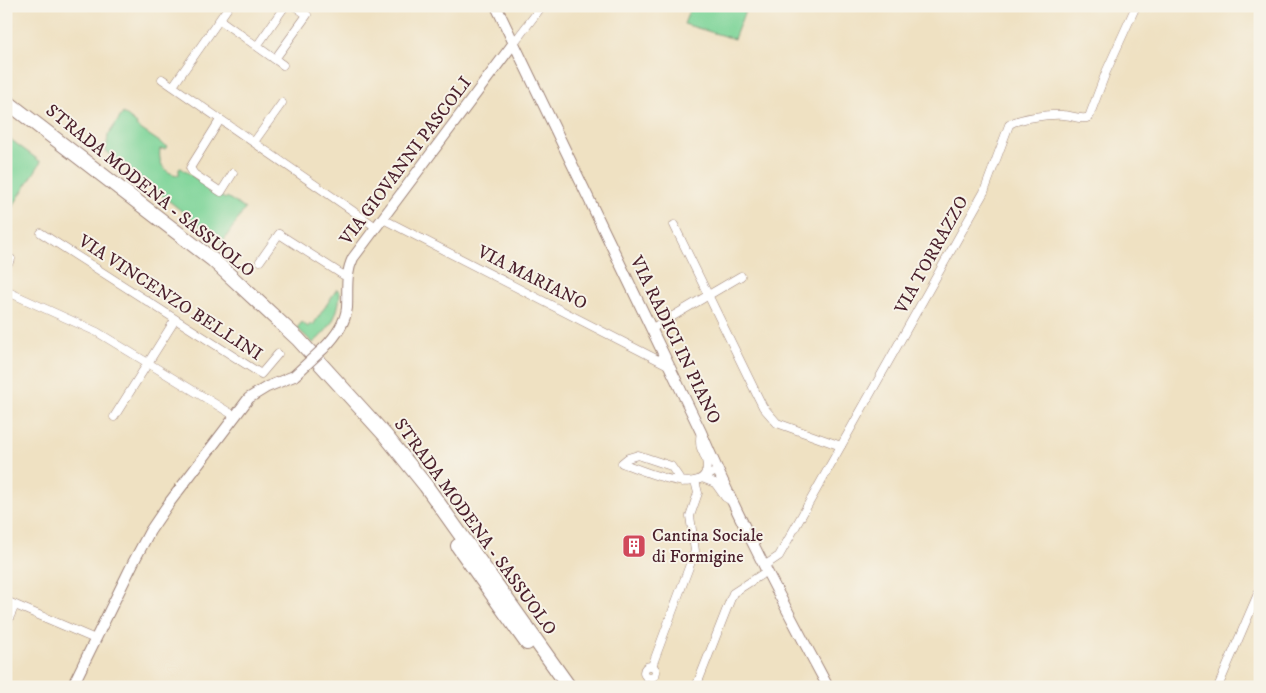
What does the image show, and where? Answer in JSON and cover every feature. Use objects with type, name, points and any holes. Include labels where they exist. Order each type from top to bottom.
[{"type":"highway","name":"STRADA MODENA - SASSUOLO","points":[[6,101],[213,260],[298,339],[385,435],[426,486],[568,687]]},
{"type":"highway","name":"STRADA MODENA - SASSUOLO","points":[[6,112],[207,266],[293,346],[344,402],[419,491],[557,687]]},
{"type":"street","points":[[173,86],[229,6]]},
{"type":"street","points":[[257,46],[285,6]]},
{"type":"street","points":[[275,59],[307,15],[295,6]]},
{"type":"street","name":"VIA RADICI IN PIANO","points":[[496,6],[701,432],[717,470],[765,568],[828,687]]},
{"type":"street","points":[[513,44],[542,6]]},
{"type":"street","name":"VIA TORRAZZO","points":[[696,687],[733,593],[779,556],[984,192],[1006,128],[1011,123],[1052,115],[1069,115],[1083,119],[1089,117],[1106,72],[1136,6]]},
{"type":"street","points":[[220,20],[283,65]]},
{"type":"street","name":"VIA GIOVANNI PASCOLI","points":[[72,687],[150,531],[249,398],[294,376],[324,348],[337,332],[345,316],[348,273],[353,258],[513,44]]},
{"type":"street","name":"VIA MARIANO","points":[[162,79],[220,120],[380,223],[668,365]]},
{"type":"street","points":[[254,142],[282,103]]},
{"type":"street","points":[[220,120],[190,168],[194,174],[220,192],[233,173]]},
{"type":"street","points":[[674,225],[770,418],[783,426],[841,446]]},
{"type":"street","name":"VIA VINCENZO BELLINI","points":[[40,233],[262,374],[278,354]]},
{"type":"street","points":[[260,261],[279,234],[343,275],[348,273]]},
{"type":"street","points":[[651,329],[740,276]]},
{"type":"street","points":[[6,291],[97,332],[235,416]]},
{"type":"street","points":[[114,417],[175,320]]},
{"type":"street","points":[[652,666],[695,551],[690,516],[698,493],[699,479],[706,473],[707,466],[700,442],[701,432]]},
{"type":"street","points":[[682,482],[672,466],[638,455],[628,458],[622,463],[682,482],[699,479],[717,470]]},
{"type":"street","points":[[699,479],[715,483],[725,497],[733,502]]},
{"type":"street","points":[[1218,687],[1260,589]]},
{"type":"street","points":[[6,601],[95,639]]},
{"type":"street","points":[[6,625],[15,605]]},
{"type":"street","points":[[665,607],[674,610]]},
{"type":"green space","points":[[691,6],[747,6],[734,39],[684,24]]},
{"type":"green space","points":[[123,113],[137,124],[136,126],[167,147],[160,149],[161,163],[166,170],[179,175],[179,168],[181,168],[225,199],[227,197],[245,209],[222,243],[106,151],[108,135]]},
{"type":"green space","points":[[6,136],[41,162],[6,217]]},
{"type":"green space","points":[[337,289],[340,292],[336,315],[329,327],[313,343],[297,328],[302,322],[308,327],[311,323],[313,325]]},
{"type":"place","name":"Cantina Sociale di Formigine","points":[[634,546]]}]
